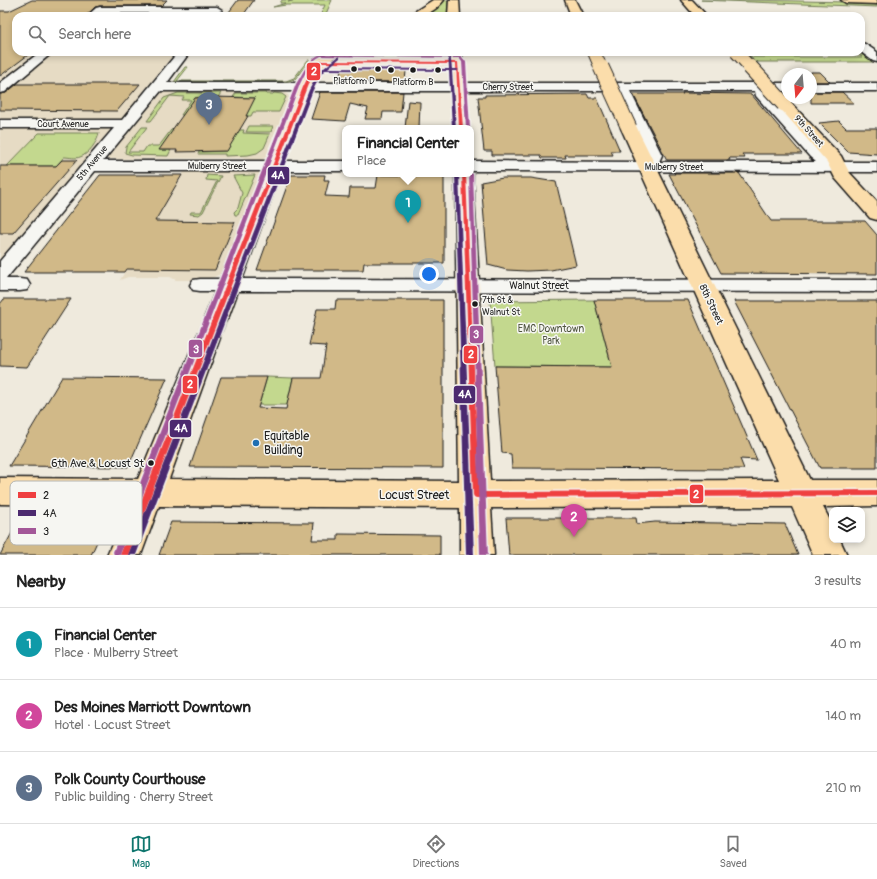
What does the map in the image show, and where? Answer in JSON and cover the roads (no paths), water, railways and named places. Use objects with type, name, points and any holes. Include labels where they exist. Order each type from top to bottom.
[{"type":"main road","points":[[422,12],[431,7],[439,0]]},
{"type":"main road","points":[[454,0],[454,12]]},
{"type":"main road","points":[[570,0],[575,12]]},
{"type":"main road","points":[[685,0],[696,12]]},
{"type":"main road","points":[[846,0],[877,1]]},
{"type":"main road","points":[[142,510],[305,87],[316,68],[330,56]]},
{"type":"main road","points":[[456,56],[460,87],[461,125]]},
{"type":"main road","name":"8th Street","points":[[596,56],[830,555]]},
{"type":"main road","name":"9th Street","points":[[739,56],[835,160],[841,174],[877,214]]},
{"type":"main road","points":[[464,177],[477,555]]},
{"type":"main road","name":"Locust Street","points":[[0,491],[10,491]]},
{"type":"main road","name":"Locust Street","points":[[142,493],[476,495],[877,493]]},
{"type":"main road","points":[[124,555],[128,545]]},
{"type":"street","points":[[216,12],[226,0]]},
{"type":"street","points":[[865,49],[877,58]]},
{"type":"street","points":[[0,89],[41,56]]},
{"type":"street","name":"5th Avenue","points":[[0,274],[157,87],[181,56]]},
{"type":"street","points":[[739,56],[767,87],[762,89],[761,92],[815,154],[822,160],[838,167]]},
{"type":"street","name":"Cherry Street","points":[[157,87],[781,87]]},
{"type":"street","points":[[612,87],[624,92],[654,155],[648,167]]},
{"type":"street","points":[[817,87],[877,87]]},
{"type":"street","name":"Court Avenue","points":[[0,124],[126,124]]},
{"type":"street","name":"Mulberry Street","points":[[90,166],[342,166]]},
{"type":"street","name":"Mulberry Street","points":[[474,166],[877,167]]},
{"type":"street","points":[[0,285],[20,285]]},
{"type":"street","name":"Walnut Street","points":[[200,285],[877,286]]},
{"type":"tunnel","points":[[208,338],[217,316]]},
{"type":"place","name":"Platform D","points":[[354,69]]},
{"type":"place","name":"Platform B","points":[[413,70]]},
{"type":"place","name":"Polk County Courthouse","points":[[209,125]]},
{"type":"place","name":"Financial Center","points":[[408,223]]},
{"type":"place","name":"7th St & Walnut St","points":[[475,304]]},
{"type":"place","name":"Equitable Building","points":[[256,443]]},
{"type":"place","name":"6th Ave & Locust St","points":[[151,463]]},
{"type":"place","name":"Des Moines Marriott Downtown","points":[[574,537]]},
{"type":"park label","name":"EMC Downtown Park","points":[[551,334]]}]
